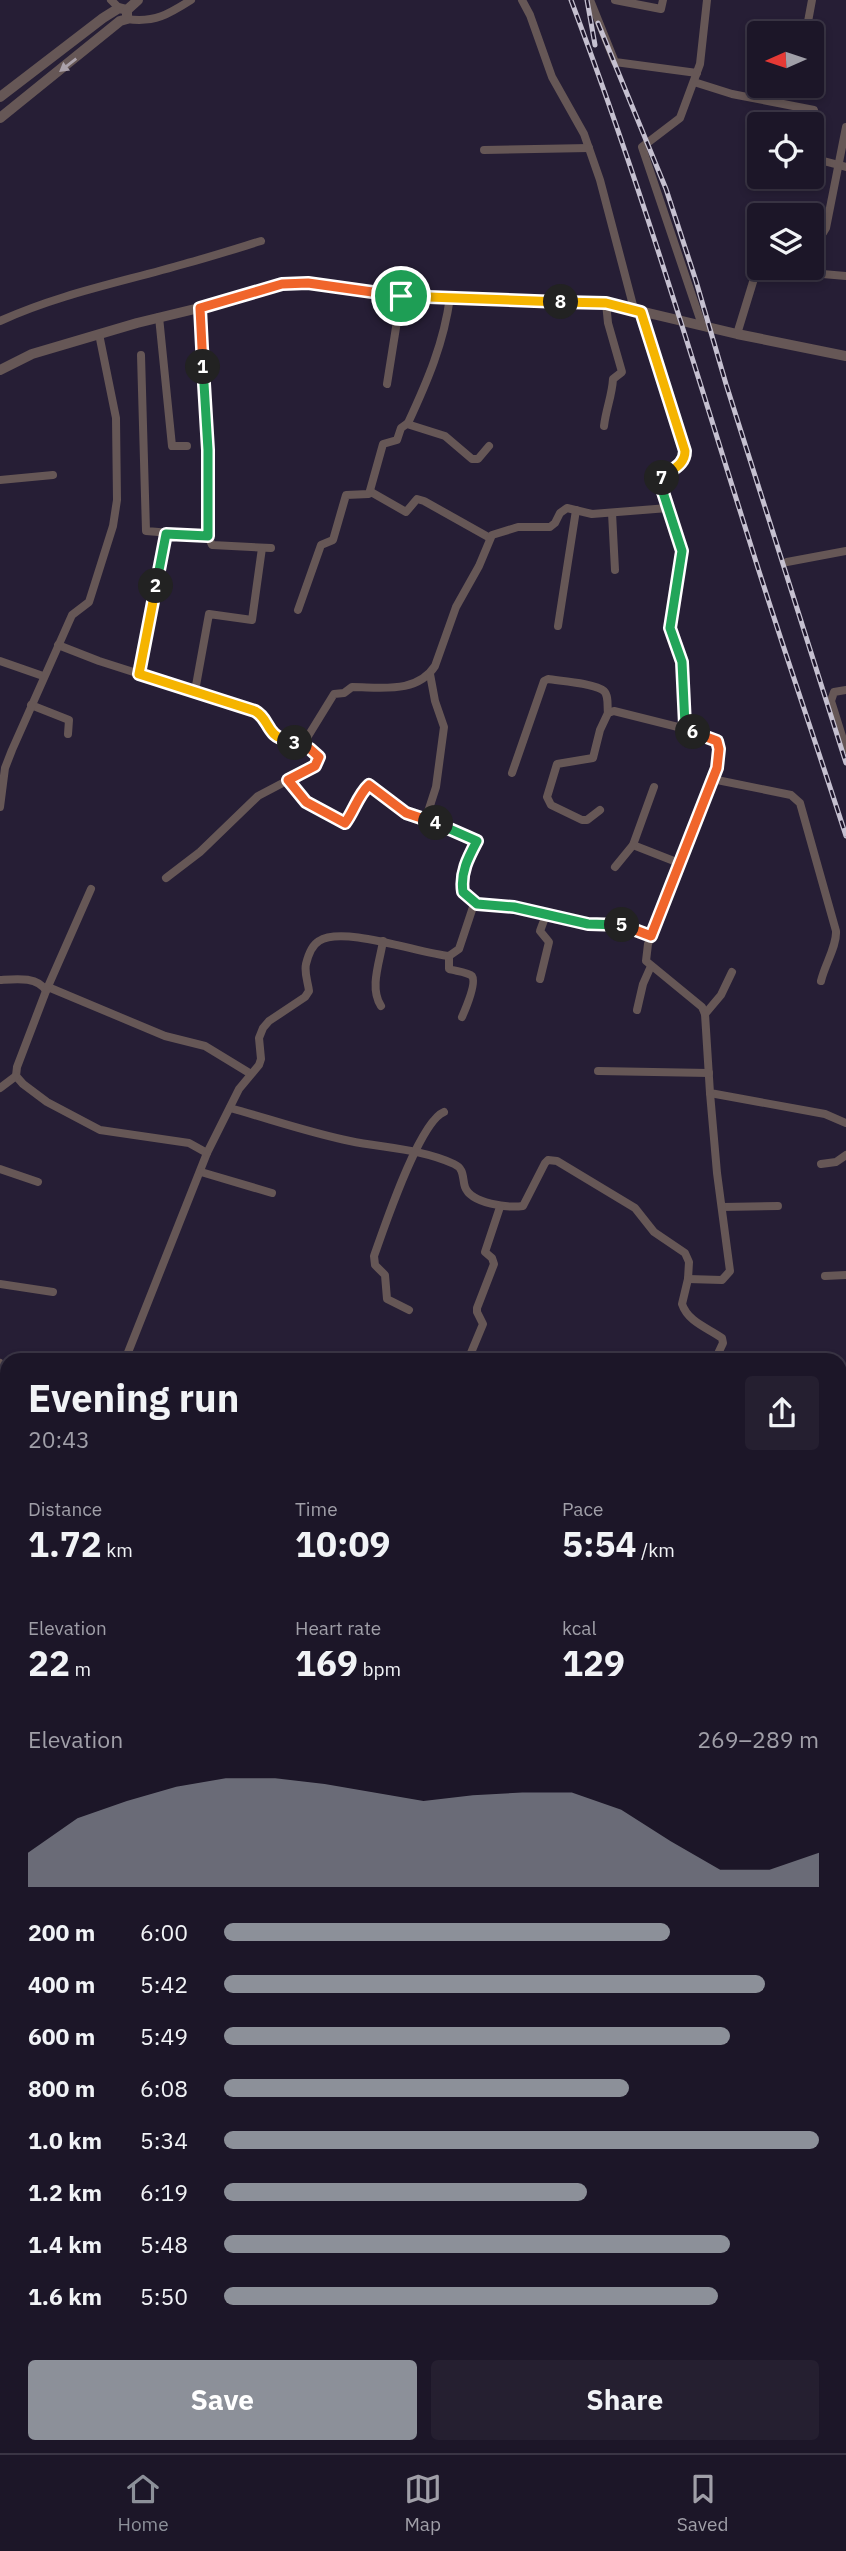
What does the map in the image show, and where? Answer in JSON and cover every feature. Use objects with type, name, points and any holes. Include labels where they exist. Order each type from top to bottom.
[{"type":"street","points":[[111,0],[122,14],[144,22],[191,0]]},
{"type":"street","points":[[0,118],[138,0]]},
{"type":"street","points":[[522,0],[552,77],[584,134],[638,311],[685,451],[681,464],[661,480],[682,551],[670,628],[682,662],[687,729]]},
{"type":"street","points":[[593,0],[615,62],[695,77],[732,94],[814,112]]},
{"type":"street","points":[[615,0],[661,9],[663,0]]},
{"type":"street","points":[[702,325],[642,147],[680,118],[700,64],[707,0]]},
{"type":"street","points":[[808,21],[812,0]]},
{"type":"street","points":[[0,97],[103,18],[122,14]]},
{"type":"street","points":[[824,231],[842,166],[846,127]]},
{"type":"street","points":[[484,150],[589,148]]},
{"type":"street","points":[[824,161],[842,166]]},
{"type":"street","points":[[0,321],[67,295],[261,241]]},
{"type":"street","points":[[824,274],[846,276]]},
{"type":"street","points":[[737,334],[754,280]]},
{"type":"street","points":[[0,370],[32,354],[159,317],[282,284],[308,283],[401,296],[606,303],[846,356]]},
{"type":"street","points":[[387,384],[401,296]]},
{"type":"street","points":[[298,610],[321,545],[333,540],[346,495],[365,495],[371,492],[383,444],[397,440],[401,428],[407,424],[437,357],[450,297]]},
{"type":"street","points":[[604,426],[605,409],[612,392],[613,379],[622,372],[608,323],[606,303]]},
{"type":"street","points":[[195,691],[209,614],[252,620],[266,548],[212,545],[208,536],[208,450],[200,308]]},
{"type":"street","points":[[159,317],[172,446],[187,446]]},
{"type":"street","points":[[0,807],[5,768],[43,676],[74,612],[89,602],[113,526],[117,500],[116,418],[99,334]]},
{"type":"street","points":[[141,355],[146,531],[208,536]]},
{"type":"street","points":[[407,424],[445,436],[475,460],[489,446]]},
{"type":"street","points":[[0,480],[53,475]]},
{"type":"street","points":[[371,492],[406,512],[417,499],[424,501],[490,538]]},
{"type":"street","points":[[302,746],[334,694],[344,693],[352,687],[379,690],[395,688],[430,674],[456,607],[479,566],[490,538],[496,532],[512,528],[551,527],[563,510],[571,508],[586,514],[668,508]]},
{"type":"street","points":[[558,626],[576,510]]},
{"type":"street","points":[[612,513],[615,570]]},
{"type":"street","points":[[139,674],[166,534]]},
{"type":"street","points":[[787,562],[846,551]]},
{"type":"street","points":[[58,645],[255,711],[277,737],[317,753],[319,757],[319,762],[258,796],[200,852],[166,878]]},
{"type":"street","points":[[0,661],[43,676]]},
{"type":"street","points":[[426,818],[435,793],[444,727],[430,674]]},
{"type":"street","points":[[512,773],[544,681],[548,679],[604,691],[608,713],[600,730],[593,758],[557,764],[547,797],[551,805],[582,820],[587,820],[600,810]]},
{"type":"street","points":[[846,690],[834,692],[831,701],[846,749]]},
{"type":"street","points":[[31,705],[69,720],[68,734]]},
{"type":"street","points":[[608,713],[614,711],[687,729],[717,741],[719,749],[717,768],[646,952],[646,961],[690,996],[705,1014],[710,1093],[730,1271],[722,1280],[688,1279]]},
{"type":"street","points":[[712,779],[791,795],[800,803],[836,931],[836,944],[827,958],[821,981]]},
{"type":"street","points":[[288,780],[306,802],[345,823],[369,785],[406,813],[426,818],[477,841],[463,869],[462,886],[463,892],[477,904],[514,907],[588,924],[622,925],[651,936]]},
{"type":"street","points":[[615,867],[633,845],[654,787]]},
{"type":"street","points":[[633,845],[679,863]]},
{"type":"street","points":[[0,1088],[16,1076],[47,989],[91,889]]},
{"type":"street","points":[[128,1353],[207,1153],[239,1089],[259,1065],[259,1038],[263,1028],[305,997],[309,991],[306,965],[313,947],[318,941],[331,937],[383,941],[449,956],[459,949],[477,904]]},
{"type":"street","points":[[540,979],[549,945],[548,939],[540,931],[546,915]]},
{"type":"street","points":[[381,1006],[376,986],[383,941]]},
{"type":"street","points":[[449,956],[449,969],[470,974],[473,978],[462,1017]]},
{"type":"street","points":[[637,1010],[643,984],[651,966]]},
{"type":"street","points":[[705,1014],[720,995],[732,972]]},
{"type":"street","points":[[0,980],[35,981],[47,989],[165,1036],[205,1046],[251,1074]]},
{"type":"street","points":[[598,1072],[709,1073]]},
{"type":"street","points":[[16,1076],[47,1102],[100,1130],[189,1143],[207,1153]]},
{"type":"street","points":[[710,1093],[825,1114],[846,1123]]},
{"type":"street","points":[[230,1108],[335,1138],[400,1148],[454,1164],[464,1175],[468,1193],[500,1207],[523,1206],[545,1163],[548,1160],[557,1161],[635,1208],[654,1232],[685,1253],[689,1262],[688,1279],[682,1296],[683,1309],[696,1322],[720,1336],[723,1340],[718,1353]]},
{"type":"street","points":[[409,1310],[387,1299],[385,1275],[373,1261],[414,1153],[432,1120],[443,1112]]},
{"type":"street","points":[[821,1164],[836,1162],[846,1155]]},
{"type":"street","points":[[0,1169],[38,1182]]},
{"type":"street","points":[[201,1172],[272,1193]]},
{"type":"street","points":[[722,1208],[778,1206]]},
{"type":"street","points":[[471,1353],[483,1324],[477,1308],[494,1264],[485,1252],[500,1207]]},
{"type":"street","points":[[825,1276],[846,1275]]},
{"type":"street","points":[[0,1284],[53,1292]]},
{"type":"railway","points":[[571,0],[643,204],[763,585],[846,836]]},
{"type":"railway","points":[[587,0],[595,45]]},
{"type":"railway","points":[[598,23],[666,189],[846,763]]},
{"type":"route","points":[[308,283],[401,296],[606,303],[641,312],[685,451],[681,464],[661,480],[661,486],[682,551],[670,628],[682,662],[685,725],[687,729],[717,741],[719,749],[717,768],[651,936],[613,923],[588,924],[514,907],[477,904],[463,892],[462,886],[463,869],[477,841],[426,818],[406,813],[369,785],[345,823],[306,802],[288,780],[315,766],[319,762],[317,753],[277,737],[266,720],[255,711],[139,674],[166,534],[208,536],[208,450],[200,308],[282,284],[308,283]]}]
